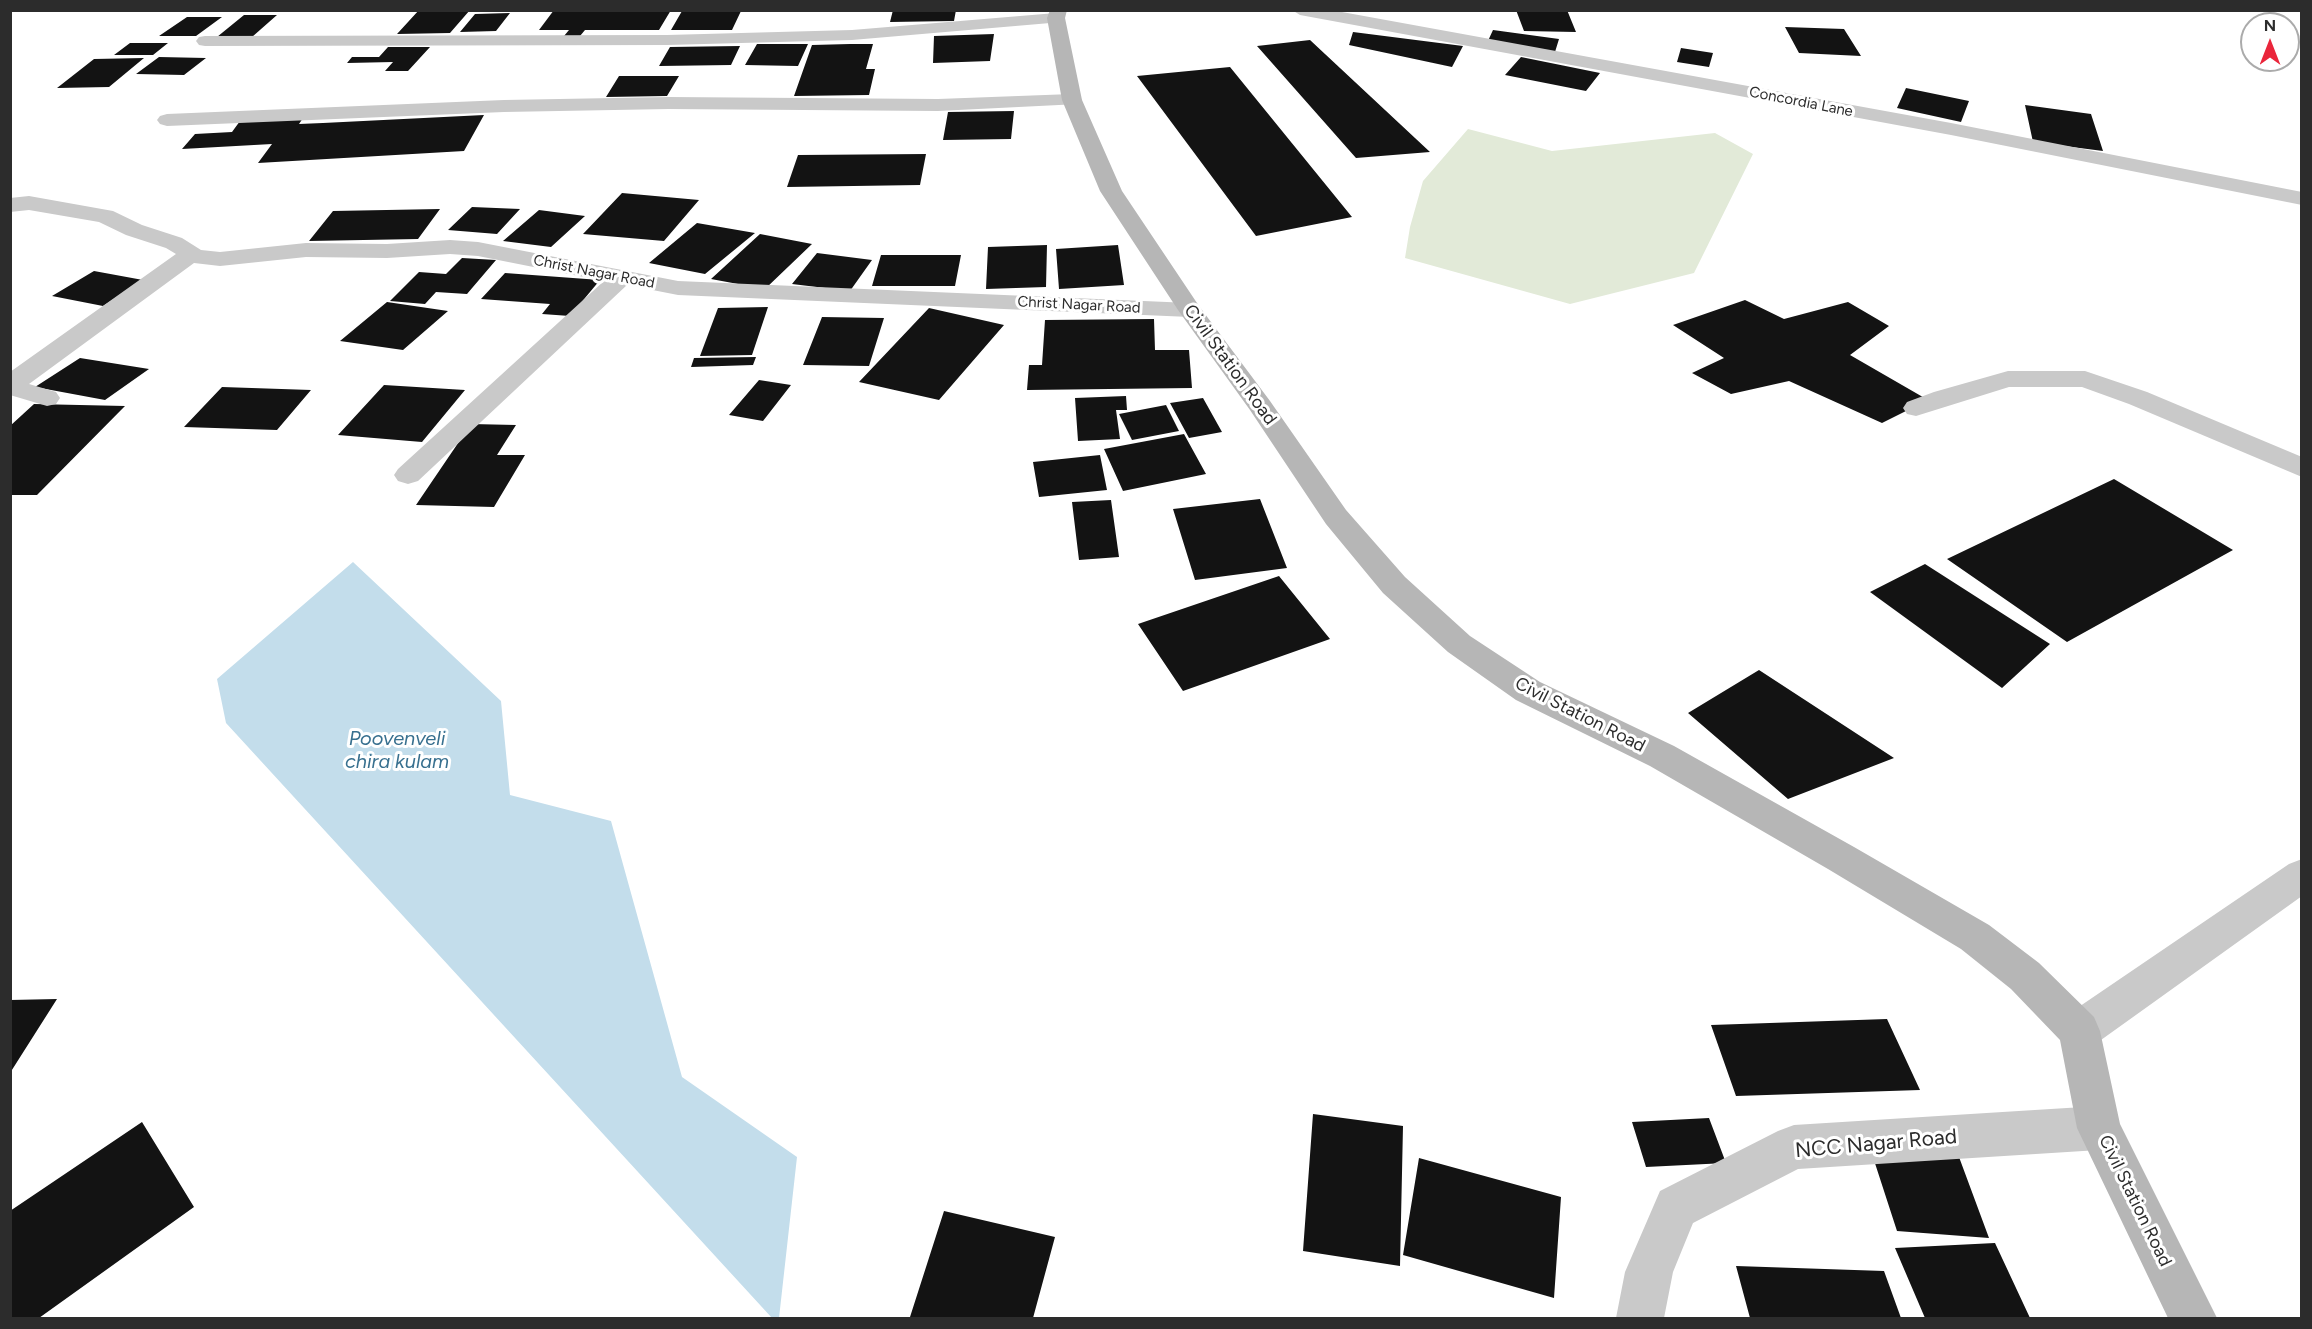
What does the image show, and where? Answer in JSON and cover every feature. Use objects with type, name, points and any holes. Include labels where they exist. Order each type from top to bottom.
[{"type":"main road","name":"Civil Station Road","points":[[1058,14],[1072,100],[1111,191],[1190,310],[1261,407],[1336,517],[1394,585],[1459,645],[1528,691],[1662,756],[1975,937],[2025,976],[2079,1031],[2099,1128],[2193,1318]]},
{"type":"street","name":"Concordia Lane","points":[[1300,10],[1951,129],[2301,199]]},
{"type":"street","points":[[205,41],[667,40],[852,35],[1058,14]]},
{"type":"street","points":[[167,120],[504,106],[669,103],[938,105],[1072,100]]},
{"type":"street","name":"Christ Nagar Road","points":[[10,205],[29,203],[105,216],[134,230],[174,243],[191,254],[220,259],[306,250],[450,247],[477,249],[678,288],[768,294],[1190,310]]},
{"type":"street","points":[[10,385],[191,254]]},
{"type":"street","points":[[408,475],[622,277]]},
{"type":"street","points":[[1916,408],[2007,379],[2085,379],[2138,398],[2301,468]]},
{"type":"street","points":[[10,385],[47,398]]},
{"type":"street","points":[[2079,1031],[2301,874]]},
{"type":"street","name":"NCC Nagar Road","points":[[1640,1318],[1649,1272],[1676,1207],[1794,1147],[2099,1128]]},
{"type":"green space","points":[[1468,129],[1552,151],[1715,133],[1753,154],[1694,273],[1570,304],[1405,258],[1410,227],[1423,181]]},
{"type":"water","name":"Poovenveli chira kulam","points":[[353,562],[501,701],[510,795],[611,821],[682,1077],[797,1157],[779,1318],[772,1318],[226,723],[217,679]]},
{"type":"building","points":[[419,10],[470,10],[450,33],[397,34]]},
{"type":"building","points":[[554,10],[671,10],[659,30],[585,30],[580,36],[564,36],[569,30],[539,30]]},
{"type":"building","points":[[893,10],[956,10],[954,21],[890,22]]},
{"type":"building","points":[[1516,10],[1567,10],[1576,32],[1524,31]]},
{"type":"building","points":[[682,11],[741,11],[732,30],[671,30]]},
{"type":"building","points":[[510,13],[496,31],[460,32],[475,14]]},
{"type":"building","points":[[244,15],[277,15],[252,37],[217,37]]},
{"type":"building","points":[[187,17],[222,17],[196,36],[159,36]]},
{"type":"building","points":[[1785,27],[1844,29],[1861,56],[1799,53]]},
{"type":"building","points":[[1493,30],[1559,39],[1555,52],[1487,43]]},
{"type":"building","points":[[1353,32],[1463,46],[1452,67],[1349,45]]},
{"type":"building","points":[[994,34],[990,61],[933,63],[934,36]]},
{"type":"building","points":[[1310,40],[1430,152],[1356,158],[1257,46]]},
{"type":"building","points":[[130,43],[168,43],[153,55],[114,55]]},
{"type":"building","points":[[757,44],[808,44],[798,66],[745,65]]},
{"type":"building","points":[[873,44],[866,69],[875,69],[869,95],[794,96],[812,45]]},
{"type":"building","points":[[740,46],[731,65],[659,66],[670,47]]},
{"type":"building","points":[[388,47],[430,47],[408,71],[385,71],[393,62],[347,63],[352,57],[379,57]]},
{"type":"building","points":[[1681,48],[1713,53],[1709,67],[1677,62]]},
{"type":"building","points":[[159,57],[206,58],[184,75],[136,74]]},
{"type":"building","points":[[1521,57],[1600,73],[1586,91],[1505,75]]},
{"type":"building","points":[[144,58],[109,87],[57,88],[94,59]]},
{"type":"building","points":[[1230,67],[1352,217],[1256,236],[1137,76]]},
{"type":"building","points":[[619,76],[679,76],[667,96],[606,97]]},
{"type":"building","points":[[1906,88],[1969,101],[1961,122],[1897,108]]},
{"type":"building","points":[[2025,105],[2091,114],[2103,151],[2033,142]]},
{"type":"building","points":[[1014,111],[1011,139],[943,140],[948,112]]},
{"type":"building","points":[[484,115],[464,151],[258,163],[272,144],[182,149],[195,134],[232,132],[240,121],[303,118],[299,124]]},
{"type":"building","points":[[926,154],[920,185],[787,187],[798,155]]},
{"type":"building","points":[[622,193],[699,200],[664,241],[583,234]]},
{"type":"building","points":[[472,207],[520,209],[497,234],[448,230]]},
{"type":"building","points":[[440,209],[418,239],[309,241],[333,211]]},
{"type":"building","points":[[539,210],[585,216],[551,247],[503,241]]},
{"type":"building","points":[[697,223],[755,233],[705,274],[649,263]]},
{"type":"building","points":[[760,234],[812,244],[765,289],[711,279]]},
{"type":"building","points":[[1047,245],[1046,287],[986,289],[988,247]]},
{"type":"building","points":[[1118,245],[1124,285],[1059,289],[1056,249]]},
{"type":"building","points":[[817,253],[872,260],[850,291],[792,284]]},
{"type":"building","points":[[881,255],[961,255],[955,286],[872,286]]},
{"type":"building","points":[[462,258],[496,260],[467,294],[436,292],[425,304],[390,301],[419,272],[446,274]]},
{"type":"building","points":[[94,271],[143,280],[103,306],[52,296]]},
{"type":"building","points":[[505,273],[600,280],[570,316],[542,314],[550,304],[481,299]]},
{"type":"building","points":[[1745,300],[1784,319],[1848,302],[1889,326],[1850,355],[1928,400],[1882,423],[1789,381],[1731,394],[1692,373],[1724,358],[1673,325]]},
{"type":"building","points":[[387,302],[448,311],[403,350],[340,341]]},
{"type":"building","points":[[768,307],[752,355],[700,356],[718,308]]},
{"type":"building","points":[[929,308],[1004,325],[939,400],[859,382]]},
{"type":"building","points":[[822,317],[884,318],[869,366],[803,365]]},
{"type":"building","points":[[1154,319],[1155,350],[1189,350],[1192,388],[1027,390],[1029,365],[1042,365],[1045,320]]},
{"type":"building","points":[[756,357],[753,365],[691,367],[694,358]]},
{"type":"building","points":[[80,358],[149,369],[105,400],[35,387]]},
{"type":"building","points":[[759,380],[791,385],[763,421],[729,415]]},
{"type":"building","points":[[384,385],[465,390],[422,442],[338,435]]},
{"type":"building","points":[[222,387],[311,390],[277,430],[184,427]]},
{"type":"building","points":[[1126,396],[1127,410],[1116,410],[1120,439],[1078,441],[1075,398]]},
{"type":"building","points":[[1203,398],[1222,432],[1189,438],[1170,403]]},
{"type":"building","points":[[34,404],[125,406],[37,495],[10,495],[10,426]]},
{"type":"building","points":[[1166,405],[1179,431],[1132,440],[1119,414]]},
{"type":"building","points":[[471,424],[516,425],[497,455],[525,455],[494,507],[416,505]]},
{"type":"building","points":[[1184,434],[1206,474],[1123,491],[1104,449]]},
{"type":"building","points":[[1100,455],[1107,490],[1039,497],[1033,462]]},
{"type":"building","points":[[2114,479],[2233,550],[2067,642],[1947,559]]},
{"type":"building","points":[[1260,499],[1287,568],[1195,580],[1173,509]]},
{"type":"building","points":[[1111,500],[1119,557],[1079,560],[1072,502]]},
{"type":"building","points":[[1925,564],[2050,644],[2002,688],[1870,592]]},
{"type":"building","points":[[1279,576],[1330,639],[1183,691],[1138,624]]},
{"type":"building","points":[[1759,670],[1894,758],[1788,799],[1688,713]]},
{"type":"building","points":[[57,999],[10,1073],[10,1000]]},
{"type":"building","points":[[1887,1019],[1920,1090],[1736,1096],[1711,1025]]},
{"type":"building","points":[[1313,1114],[1403,1126],[1400,1266],[1303,1251]]},
{"type":"building","points":[[1709,1118],[1726,1163],[1646,1167],[1632,1122]]},
{"type":"building","points":[[142,1122],[194,1207],[39,1318],[10,1318],[10,1211]]},
{"type":"building","points":[[1871,1151],[1959,1157],[1989,1238],[1897,1231]]},
{"type":"building","points":[[1419,1158],[1561,1197],[1554,1298],[1403,1255]]},
{"type":"building","points":[[944,1211],[1055,1237],[1033,1318],[910,1317]]},
{"type":"building","points":[[1995,1243],[2030,1318],[1925,1318],[1895,1248]]},
{"type":"building","points":[[1736,1266],[1884,1271],[1901,1318],[1750,1318]]}]
